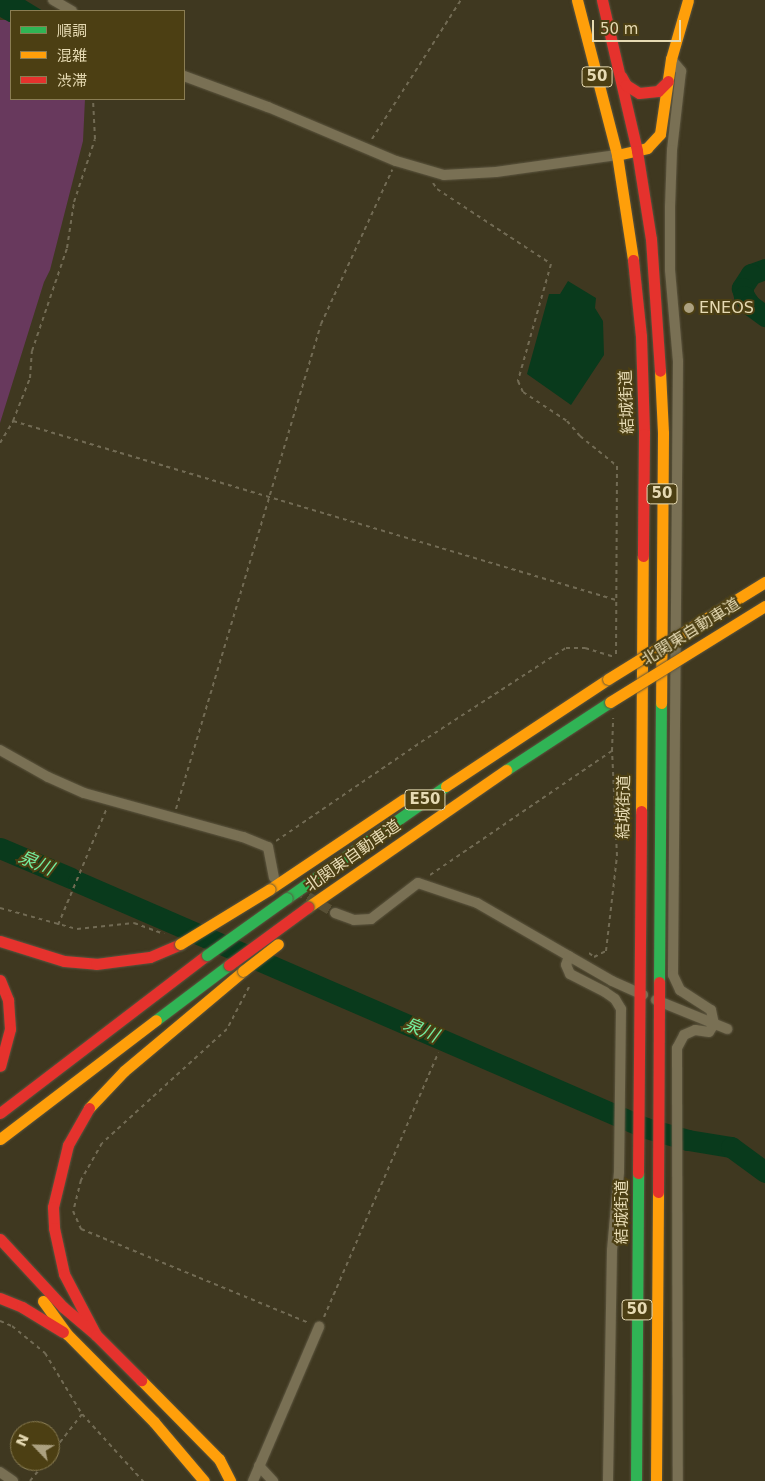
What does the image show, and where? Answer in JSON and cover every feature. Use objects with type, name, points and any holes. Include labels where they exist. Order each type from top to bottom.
[{"type":"main road","name":"50","points":[[576,0],[617,155]]},
{"type":"main road","name":"50","points":[[602,0],[637,151],[652,248],[659,336],[663,433],[656,1481]]},
{"type":"main road","points":[[617,155],[647,148],[660,134],[671,59],[688,0]]},
{"type":"main road","points":[[619,73],[626,85],[639,93],[650,94],[658,91],[668,81]]},
{"type":"main road","name":"結城街道","points":[[617,155],[631,240],[641,336],[644,434],[638,993],[636,1480]]},
{"type":"main road","name":"北関東自動車道","points":[[0,1113],[207,955],[408,811],[565,706],[765,582]]},
{"type":"main road","name":"北関東自動車道","points":[[0,1139],[229,965],[313,909],[502,772],[610,702],[765,606]]},
{"type":"main road","points":[[0,941],[64,961],[96,964],[150,957],[180,944],[270,889],[415,793],[565,706]]},
{"type":"main road","points":[[96,1335],[72,1294],[64,1274],[54,1228],[53,1207],[56,1184],[68,1145],[86,1112],[117,1078],[163,1036],[244,971],[313,909]]},
{"type":"main road","points":[[0,980],[8,1000],[10,1029],[0,1066]]},
{"type":"main road","points":[[0,1239],[63,1307],[96,1335],[219,1459],[230,1481]]},
{"type":"main road","points":[[0,1254],[49,1307],[66,1334],[154,1422],[204,1481]]},
{"type":"main road","points":[[0,1298],[22,1307],[66,1334]]},
{"type":"street","points":[[53,0],[70,10]]},
{"type":"street","points":[[671,59],[681,71],[672,150],[670,206],[670,270],[678,361],[673,975],[680,990],[711,1010],[714,1024],[709,1032],[695,1030],[684,1035],[676,1048],[678,1481]]},
{"type":"street","points":[[185,76],[396,161],[444,175],[496,172],[617,155]]},
{"type":"street","points":[[0,750],[48,777],[110,801],[174,816],[243,837],[268,847],[274,877]]},
{"type":"street","points":[[335,913],[354,920],[372,919],[418,883],[477,903],[638,993],[727,1029]]},
{"type":"street","points":[[569,956],[566,965],[570,974],[615,999],[621,1010],[620,1136],[612,1250],[608,1481]]},
{"type":"street","points":[[659,1207],[677,1206]]},
{"type":"street","points":[[658,1293],[678,1293]]},
{"type":"street","points":[[253,1481],[319,1327]]},
{"type":"street","points":[[260,1466],[273,1481]]},
{"type":"street","points":[[0,1472],[13,1481]]},
{"type":"path","points":[[367,148],[461,0]]},
{"type":"path","points":[[0,443],[13,421],[30,378],[32,351],[67,248],[74,202],[95,139],[93,100]]},
{"type":"path","points":[[174,816],[321,324],[396,161]]},
{"type":"path","points":[[268,847],[421,742],[566,648],[585,648],[616,658],[617,466],[580,436],[567,421],[523,392],[518,381],[551,264],[436,190],[424,170]]},
{"type":"path","points":[[13,421],[616,600]]},
{"type":"path","points":[[418,883],[612,751],[618,856],[606,951],[594,957],[587,953]]},
{"type":"path","points":[[58,925],[110,801]]},
{"type":"path","points":[[0,908],[77,929],[134,923],[167,935]]},
{"type":"path","points":[[249,986],[227,1029],[102,1143],[81,1180],[73,1211],[81,1229],[319,1327],[438,1053]]},
{"type":"path","points":[[0,1321],[12,1326],[45,1353],[82,1414],[143,1481]]},
{"type":"path","points":[[60,1442],[82,1414]]},
{"type":"path","points":[[30,1481],[38,1471]]},
{"type":"shaded area","points":[[0,0],[25,0],[41,10],[10,10],[10,22],[0,17]]},
{"type":"shaded area","points":[[0,20],[10,20],[10,100],[85,100],[83,141],[50,270],[44,282],[0,423]]},
{"type":"shaded area","points":[[568,281],[596,298],[595,308],[603,321],[604,355],[571,405],[527,374],[549,294],[560,294]]},
{"type":"waterway","points":[[765,269],[751,274],[742,288],[744,296],[750,305],[765,316]]},
{"type":"waterway","name":"泉川","points":[[0,848],[71,878]]},
{"type":"waterway","name":"泉川","points":[[78,882],[646,1128],[688,1140],[731,1147],[765,1172]]},
{"type":"tunnel","points":[[295,889],[335,913]]},
{"type":"traffic: fast","points":[[506,770],[610,702]]},
{"type":"traffic: fast","points":[[659,982],[661,703]]},
{"type":"traffic: fast","points":[[287,898],[446,786]]},
{"type":"traffic: fast","points":[[207,955],[287,898]]},
{"type":"traffic: fast","points":[[156,1020],[229,965]]},
{"type":"traffic: fast","points":[[636,1481],[638,1173]]},
{"type":"traffic: slow","points":[[577,0],[617,155],[633,260]]},
{"type":"traffic: slow","points":[[617,155],[647,148],[660,134],[671,59],[688,0]]},
{"type":"traffic: slow","points":[[660,371],[663,433],[661,703]]},
{"type":"traffic: slow","points":[[641,811],[643,556]]},
{"type":"traffic: slow","points":[[608,679],[765,582]]},
{"type":"traffic: slow","points":[[610,702],[765,606]]},
{"type":"traffic: slow","points":[[446,786],[608,679]]},
{"type":"traffic: slow","points":[[308,907],[506,770]]},
{"type":"traffic: slow","points":[[270,889],[404,799]]},
{"type":"traffic: slow","points":[[180,944],[270,889]]},
{"type":"traffic: slow","points":[[243,971],[278,944]]},
{"type":"traffic: slow","points":[[89,1108],[124,1071],[243,971]]},
{"type":"traffic: slow","points":[[0,1139],[156,1020]]},
{"type":"traffic: slow","points":[[656,1481],[658,1192]]},
{"type":"traffic: slow","points":[[43,1301],[67,1334],[154,1422],[204,1481]]},
{"type":"traffic: slow","points":[[141,1380],[219,1459],[230,1481]]},
{"type":"traffic: jam","points":[[602,0],[637,151],[651,239],[660,371]]},
{"type":"traffic: jam","points":[[621,76],[626,85],[639,93],[658,91],[668,81]]},
{"type":"traffic: jam","points":[[633,260],[641,336],[644,434],[643,556]]},
{"type":"traffic: jam","points":[[638,1173],[641,811]]},
{"type":"traffic: jam","points":[[229,965],[308,907]]},
{"type":"traffic: jam","points":[[0,941],[64,961],[96,964],[150,957],[180,944]]},
{"type":"traffic: jam","points":[[0,1113],[207,955]]},
{"type":"traffic: jam","points":[[0,980],[8,1000],[10,1029],[0,1066]]},
{"type":"traffic: jam","points":[[658,1192],[659,982]]},
{"type":"traffic: jam","points":[[89,1108],[68,1145],[53,1207],[54,1228],[64,1274],[96,1335]]},
{"type":"traffic: jam","points":[[0,1239],[63,1307],[96,1335],[141,1380]]},
{"type":"traffic: jam","points":[[0,1298],[22,1307],[63,1332]]},
{"type":"place","name":"ENEOS","points":[[689,308]]}]
